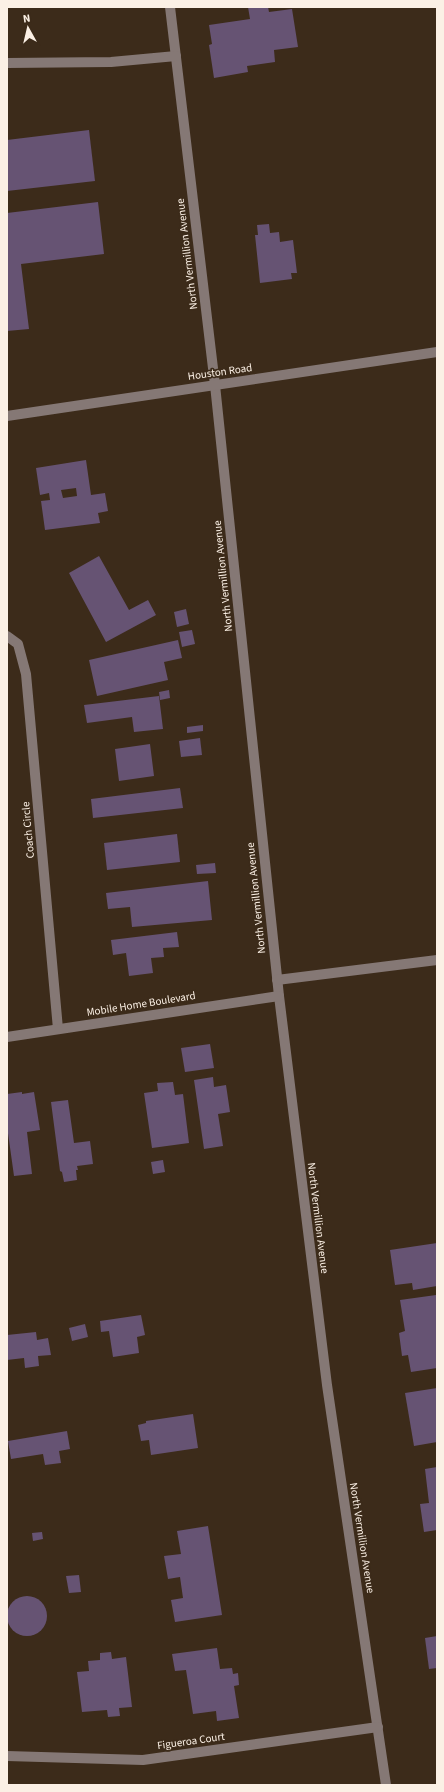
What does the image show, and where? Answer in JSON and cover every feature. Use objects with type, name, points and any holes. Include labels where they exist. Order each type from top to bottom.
[{"type":"street","name":"North Vermillion Avenue","points":[[170,7],[215,385],[278,996],[327,1385],[386,1785]]},
{"type":"street","points":[[7,63],[111,62],[176,56]]},
{"type":"street","name":"Houston Road","points":[[7,416],[437,352]]},
{"type":"street","name":"Coach Circle","points":[[7,636],[18,644],[26,674],[58,1029]]},
{"type":"street","points":[[277,980],[437,960]]},
{"type":"street","name":"Mobile Home Boulevard","points":[[7,1037],[278,996]]},
{"type":"street","name":"Figueroa Court","points":[[7,1756],[143,1760],[378,1727]]},
{"type":"building","points":[[248,7],[268,7],[269,12],[292,9],[298,47],[274,50],[275,62],[247,66],[248,72],[214,78],[209,45],[212,44],[209,25],[250,19]]},
{"type":"building","points":[[89,130],[95,181],[7,191],[7,140]]},
{"type":"building","points":[[98,202],[104,254],[21,264],[29,329],[7,331],[7,213]]},
{"type":"building","points":[[269,224],[270,233],[279,232],[280,242],[293,240],[297,273],[291,273],[292,279],[260,283],[255,235],[258,235],[257,225]]},
{"type":"building","points":[[86,460],[91,495],[105,493],[108,511],[98,513],[100,523],[45,530],[41,501],[50,500],[49,493],[40,495],[36,468]],"holes":[[[76,488],[77,496],[63,498],[61,490]]]},
{"type":"building","points":[[99,556],[129,610],[148,600],[156,615],[106,642],[69,573]]},
{"type":"building","points":[[186,609],[189,624],[177,627],[174,612]]},
{"type":"building","points":[[192,630],[195,644],[182,647],[179,632]]},
{"type":"building","points":[[178,640],[182,658],[164,662],[168,680],[97,696],[89,660]]},
{"type":"building","points":[[169,690],[170,698],[160,700],[159,692]]},
{"type":"building","points":[[159,696],[163,729],[134,732],[132,717],[87,723],[84,705]]},
{"type":"building","points":[[203,725],[203,731],[187,733],[187,727]]},
{"type":"building","points":[[200,738],[202,755],[181,757],[179,741]]},
{"type":"building","points":[[150,744],[154,776],[119,781],[115,749]]},
{"type":"building","points":[[180,788],[183,808],[93,818],[91,799]]},
{"type":"building","points":[[177,834],[180,862],[107,870],[104,843]]},
{"type":"building","points":[[215,863],[216,873],[197,874],[196,865]]},
{"type":"building","points":[[208,881],[212,920],[132,927],[130,907],[108,909],[106,893]]},
{"type":"building","points":[[177,932],[179,947],[163,948],[164,957],[151,958],[153,973],[129,976],[126,953],[113,955],[111,940]]},
{"type":"building","points":[[210,1044],[214,1068],[185,1072],[181,1048]]},
{"type":"building","points":[[213,1077],[214,1087],[226,1085],[230,1112],[218,1114],[223,1146],[204,1149],[194,1080]]},
{"type":"building","points":[[173,1082],[175,1095],[183,1094],[189,1143],[152,1148],[144,1093],[158,1091],[157,1083]]},
{"type":"building","points":[[22,1092],[22,1094],[34,1092],[40,1130],[27,1132],[32,1174],[14,1176],[7,1126],[7,1094]]},
{"type":"building","points":[[68,1100],[74,1143],[90,1141],[93,1164],[77,1166],[77,1180],[64,1182],[62,1172],[60,1171],[51,1102]]},
{"type":"building","points":[[163,1160],[165,1172],[153,1174],[151,1162]]},
{"type":"building","points":[[437,1243],[437,1286],[413,1290],[412,1283],[395,1285],[390,1250]]},
{"type":"building","points":[[436,1295],[437,1368],[411,1372],[408,1355],[402,1356],[399,1333],[405,1331],[400,1300]]},
{"type":"building","points":[[141,1315],[145,1335],[137,1337],[139,1353],[113,1357],[109,1331],[101,1332],[100,1321]]},
{"type":"building","points":[[85,1324],[88,1337],[72,1341],[69,1328]]},
{"type":"building","points":[[36,1332],[37,1340],[48,1338],[51,1355],[38,1356],[39,1366],[25,1368],[24,1358],[7,1360],[7,1335]]},
{"type":"building","points":[[437,1388],[437,1442],[414,1446],[405,1393]]},
{"type":"building","points":[[193,1414],[198,1448],[151,1455],[149,1440],[141,1441],[138,1425],[146,1423],[146,1421]]},
{"type":"building","points":[[67,1431],[70,1449],[59,1451],[61,1463],[45,1465],[43,1454],[11,1459],[8,1441]]},
{"type":"building","points":[[437,1467],[437,1530],[424,1532],[420,1504],[429,1503],[425,1469]]},
{"type":"building","points":[[208,1526],[222,1615],[175,1622],[171,1600],[183,1598],[180,1577],[168,1579],[164,1556],[181,1554],[177,1531]]},
{"type":"building","points":[[42,1532],[43,1539],[33,1541],[32,1533]]},
{"type":"building","points":[[79,1575],[81,1592],[69,1593],[66,1576]]},
{"type":"building","points":[[23,1596],[31,1596],[38,1599],[44,1605],[47,1616],[44,1627],[38,1633],[31,1636],[23,1636],[16,1633],[10,1627],[7,1620],[7,1612],[10,1605],[16,1599]]},
{"type":"building","points":[[437,1636],[437,1668],[429,1669],[425,1638]]},
{"type":"building","points":[[217,1648],[220,1669],[232,1668],[233,1674],[238,1673],[239,1685],[234,1686],[239,1718],[217,1721],[216,1711],[193,1714],[186,1670],[175,1671],[172,1654]]},
{"type":"building","points":[[111,1652],[112,1659],[126,1657],[132,1707],[119,1708],[120,1716],[108,1717],[107,1710],[82,1712],[77,1672],[89,1671],[88,1661],[100,1660],[100,1653]]}]
